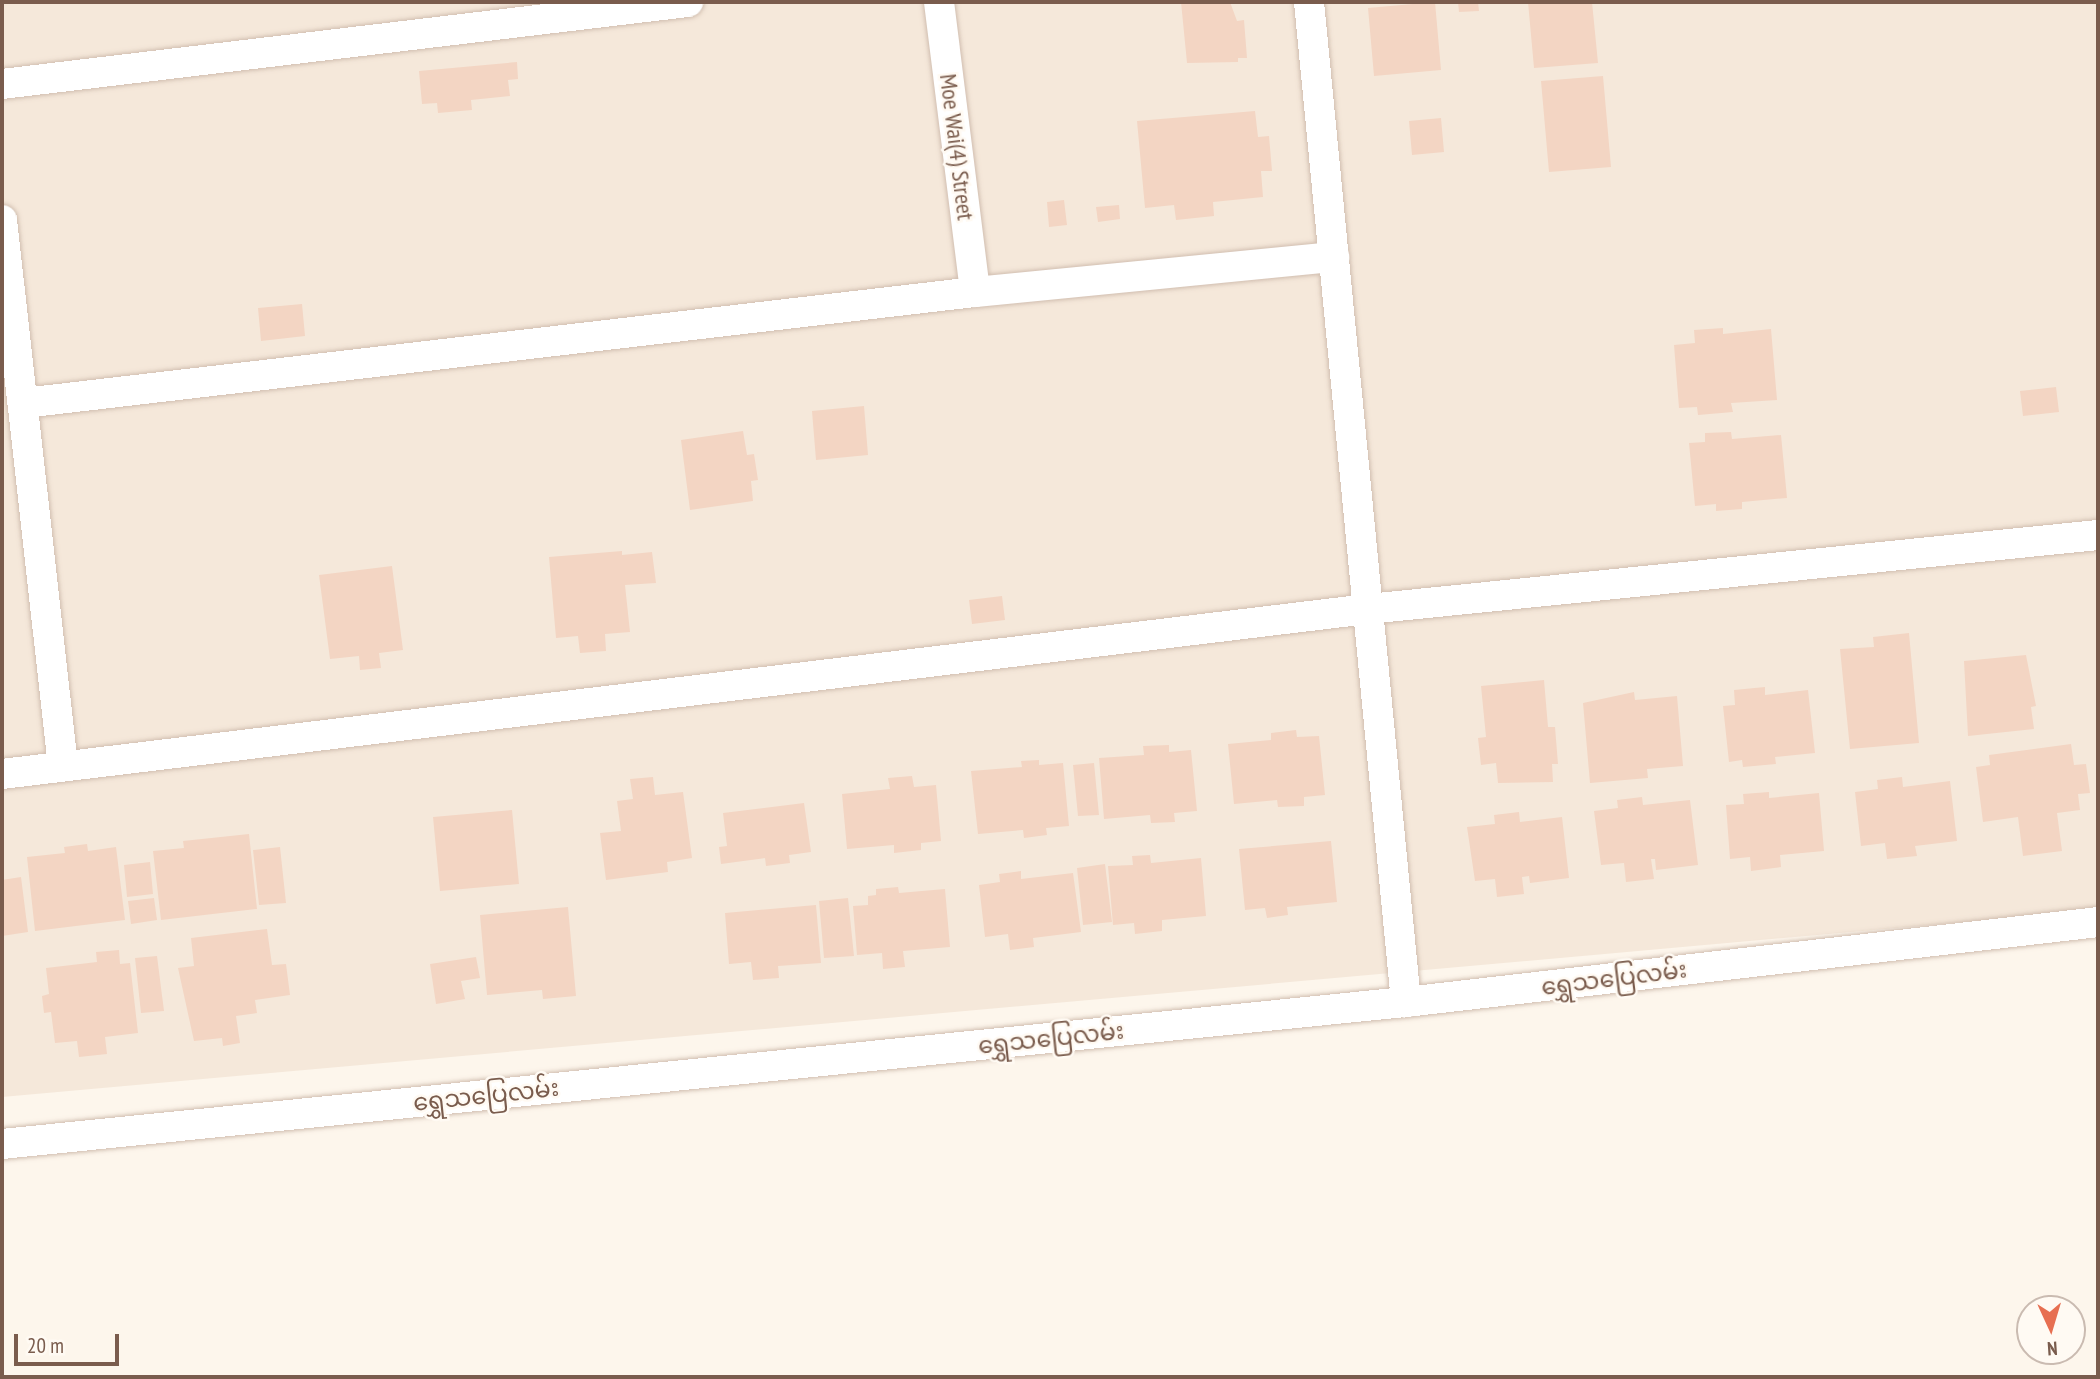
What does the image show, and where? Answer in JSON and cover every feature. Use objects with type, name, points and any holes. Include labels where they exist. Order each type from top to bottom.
[{"type":"street","points":[[2,84],[688,2]]},
{"type":"street","name":"Moe Wai(4) Street","points":[[939,2],[975,292]]},
{"type":"street","points":[[1309,2],[1406,1002]]},
{"type":"street","points":[[2,220],[63,766]]},
{"type":"street","points":[[24,404],[975,292],[1334,257]]},
{"type":"street","points":[[2,774],[1368,609],[2098,535]]},
{"type":"street","name":"ရွှေသပြေလမ်း","points":[[2,1144],[1406,1002],[2098,922]]},
{"type":"shaded area","points":[[2,2],[2098,2],[2098,910],[2,1097]]},
{"type":"building","points":[[1181,2],[1230,2],[1237,21],[1244,20],[1247,58],[1238,58],[1238,62],[1187,63]]},
{"type":"building","points":[[1435,2],[1441,70],[1374,76],[1368,8]]},
{"type":"building","points":[[1458,2],[1478,2],[1479,11],[1459,12]]},
{"type":"building","points":[[1528,2],[1592,2],[1598,63],[1534,68]]},
{"type":"building","points":[[517,62],[518,79],[508,80],[510,96],[471,100],[472,110],[438,113],[437,103],[422,104],[419,71]]},
{"type":"building","points":[[1603,76],[1611,167],[1549,172],[1541,81]]},
{"type":"building","points":[[1255,111],[1258,137],[1269,136],[1272,171],[1261,171],[1263,197],[1213,202],[1214,216],[1176,220],[1174,205],[1145,208],[1137,121]]},
{"type":"building","points":[[1441,118],[1444,152],[1412,155],[1409,121]]},
{"type":"building","points":[[1064,200],[1067,225],[1049,227],[1047,202]]},
{"type":"building","points":[[1119,205],[1120,219],[1098,222],[1096,207]]},
{"type":"building","points":[[302,304],[305,336],[261,341],[258,308]]},
{"type":"building","points":[[1723,328],[1723,334],[1771,329],[1777,400],[1731,403],[1733,412],[1698,415],[1697,407],[1679,408],[1674,345],[1695,343],[1694,330]]},
{"type":"building","points":[[2056,387],[2059,412],[2023,416],[2020,391]]},
{"type":"building","points":[[864,406],[868,455],[816,460],[812,411]]},
{"type":"building","points":[[743,431],[747,455],[754,454],[758,480],[751,481],[753,501],[690,510],[681,440]]},
{"type":"building","points":[[1731,432],[1732,439],[1781,435],[1787,498],[1742,502],[1742,509],[1716,511],[1716,504],[1695,506],[1689,443],[1705,442],[1705,433]]},
{"type":"building","points":[[622,551],[622,555],[652,552],[656,583],[625,585],[630,632],[605,634],[606,651],[580,653],[578,636],[556,638],[549,557]]},
{"type":"building","points":[[392,566],[403,650],[379,653],[381,668],[360,670],[359,656],[330,659],[319,575]]},
{"type":"building","points":[[1002,596],[1005,620],[972,624],[969,600]]},
{"type":"building","points":[[1909,633],[1919,743],[1850,749],[1840,649],[1874,647],[1873,637]]},
{"type":"building","points":[[2026,655],[2036,706],[2031,707],[2034,729],[1968,736],[1964,661]]},
{"type":"building","points":[[1544,680],[1548,727],[1555,727],[1558,764],[1552,764],[1553,782],[1498,783],[1496,763],[1481,765],[1478,738],[1486,737],[1481,686]]},
{"type":"building","points":[[1765,687],[1765,695],[1808,690],[1815,753],[1775,757],[1776,764],[1743,767],[1742,760],[1729,762],[1723,706],[1735,705],[1734,690]]},
{"type":"building","points":[[1634,692],[1635,700],[1677,696],[1683,766],[1647,769],[1648,778],[1590,783],[1583,703]]},
{"type":"building","points":[[1296,730],[1297,737],[1319,736],[1325,795],[1304,797],[1304,806],[1278,807],[1277,800],[1234,804],[1228,744],[1271,740],[1271,733]]},
{"type":"building","points":[[2071,744],[2074,765],[2086,764],[2090,793],[2078,794],[2080,810],[2057,813],[2062,851],[2023,856],[2018,817],[1983,822],[1976,767],[1990,765],[1989,755]]},
{"type":"building","points":[[1169,745],[1169,752],[1191,750],[1197,811],[1174,813],[1175,822],[1151,823],[1150,815],[1104,819],[1099,758],[1144,755],[1143,746]]},
{"type":"building","points":[[1039,760],[1039,765],[1063,763],[1069,826],[1046,828],[1047,835],[1024,838],[1023,830],[978,834],[971,771],[1022,767],[1021,761]]},
{"type":"building","points":[[1094,763],[1099,815],[1078,816],[1073,765]]},
{"type":"building","points":[[912,776],[914,787],[936,785],[941,841],[921,843],[921,850],[894,853],[894,845],[847,849],[842,794],[890,789],[888,778]]},
{"type":"building","points":[[653,777],[655,795],[683,792],[692,858],[667,862],[668,872],[606,880],[600,833],[621,831],[617,801],[633,799],[630,779]]},
{"type":"building","points":[[1902,777],[1903,787],[1950,781],[1957,841],[1915,846],[1917,856],[1887,859],[1885,843],[1861,846],[1855,792],[1878,789],[1877,780]]},
{"type":"building","points":[[1769,792],[1769,798],[1819,793],[1824,851],[1780,855],[1781,867],[1751,871],[1750,857],[1730,859],[1726,805],[1744,804],[1743,794]]},
{"type":"building","points":[[1642,797],[1643,805],[1690,800],[1698,865],[1656,870],[1655,859],[1651,859],[1654,879],[1626,882],[1624,863],[1601,865],[1594,811],[1618,808],[1617,800]]},
{"type":"building","points":[[804,803],[811,852],[789,855],[790,863],[766,866],[765,858],[721,864],[719,847],[727,846],[723,813]]},
{"type":"building","points":[[512,810],[519,884],[440,891],[433,817]]},
{"type":"building","points":[[1519,812],[1520,822],[1562,817],[1569,878],[1530,883],[1529,876],[1522,877],[1524,894],[1497,897],[1495,879],[1475,881],[1467,827],[1495,824],[1494,815]]},
{"type":"building","points":[[249,834],[257,909],[161,920],[153,851],[184,848],[183,841]]},
{"type":"building","points":[[1331,841],[1337,902],[1287,907],[1288,915],[1267,918],[1265,908],[1245,910],[1239,849]]},
{"type":"building","points":[[87,844],[88,851],[116,847],[125,920],[35,931],[27,857],[65,853],[64,847]]},
{"type":"building","points":[[280,847],[286,903],[259,905],[253,850]]},
{"type":"building","points":[[1150,855],[1151,863],[1201,858],[1206,916],[1162,920],[1162,931],[1135,934],[1134,923],[1113,925],[1108,866],[1133,865],[1132,856]]},
{"type":"building","points":[[150,862],[153,894],[127,897],[124,865]]},
{"type":"building","points":[[1105,864],[1112,922],[1083,925],[1077,868]]},
{"type":"building","points":[[1021,871],[1021,879],[1073,873],[1081,932],[1033,938],[1034,947],[1010,950],[1008,934],[985,937],[979,885],[1000,882],[999,874]]},
{"type":"building","points":[[21,877],[28,932],[2,936],[2,880]]},
{"type":"building","points":[[898,887],[899,893],[945,889],[950,947],[903,951],[905,967],[883,969],[882,953],[857,955],[853,906],[868,905],[868,896],[876,895],[876,889]]},
{"type":"building","points":[[154,898],[157,920],[131,924],[128,901]]},
{"type":"building","points":[[848,898],[854,956],[824,958],[819,901]]},
{"type":"building","points":[[816,905],[821,963],[778,966],[779,978],[753,980],[751,962],[729,964],[725,913]]},
{"type":"building","points":[[568,907],[576,996],[543,999],[542,990],[487,995],[480,915]]},
{"type":"building","points":[[267,929],[272,965],[286,964],[290,995],[255,1000],[257,1013],[236,1016],[240,1043],[223,1046],[222,1038],[194,1041],[178,968],[194,966],[191,938]]},
{"type":"building","points":[[119,950],[120,964],[130,963],[138,1033],[105,1037],[107,1054],[79,1057],[77,1041],[55,1043],[51,1012],[44,1013],[42,996],[49,994],[46,968],[97,962],[96,952]]},
{"type":"building","points":[[157,956],[164,1011],[141,1013],[135,958]]},
{"type":"building","points":[[476,957],[480,978],[461,981],[465,999],[436,1004],[430,964]]}]
